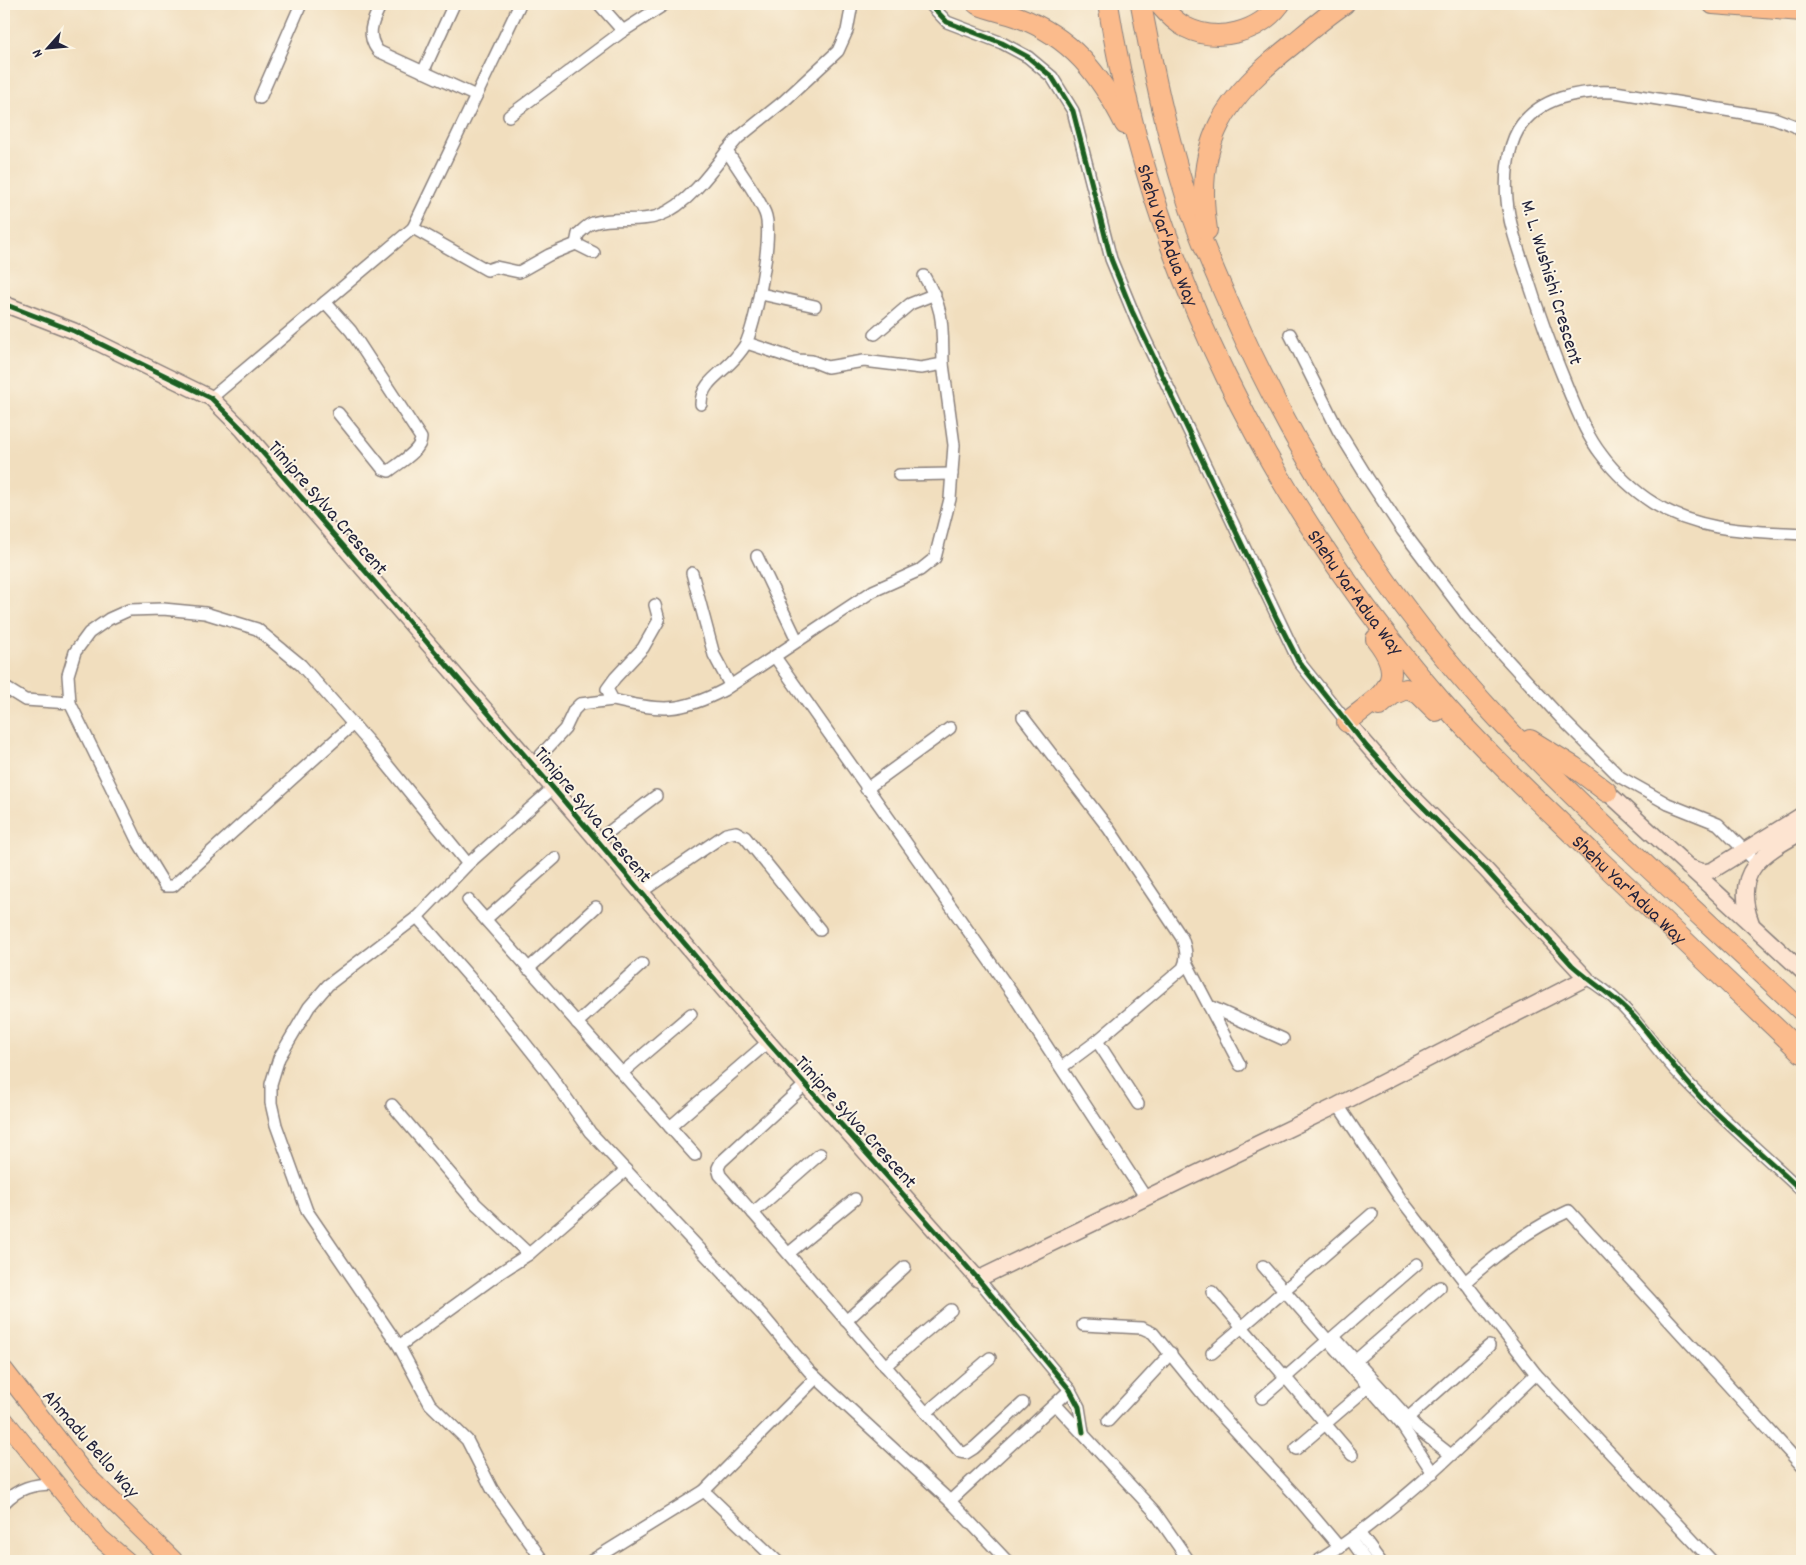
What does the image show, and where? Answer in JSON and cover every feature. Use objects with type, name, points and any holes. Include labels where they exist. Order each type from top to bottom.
[{"type":"highway","points":[[978,4],[1045,29],[1089,65],[1109,94],[1139,152]]},
{"type":"highway","name":"Shehu Yar'Adua Way","points":[[1108,4],[1123,85],[1139,152],[1174,257],[1200,322],[1231,390],[1264,451],[1326,551],[1363,603],[1417,671],[1495,758],[1802,1053]]},
{"type":"highway","name":"Shehu Yar'Adua Way","points":[[1141,4],[1170,144],[1187,200],[1214,268],[1266,384],[1336,506],[1413,616],[1500,721],[1547,769],[1802,1010]]},
{"type":"highway","points":[[1159,4],[1185,27],[1207,34],[1228,34],[1253,28],[1271,16],[1280,4]]},
{"type":"highway","points":[[1214,268],[1203,203],[1204,177],[1208,153],[1225,111],[1257,73],[1344,4]]},
{"type":"highway","points":[[1713,4],[1802,10]]},
{"type":"highway","points":[[1326,551],[1344,594],[1387,652],[1392,665],[1391,678],[1383,691],[1350,726]]},
{"type":"highway","points":[[1350,726],[1392,695],[1406,689],[1414,690],[1458,734],[1495,758]]},
{"type":"highway","points":[[1500,721],[1608,792]]},
{"type":"main road","name":"Ahmadu Bello Way","points":[[4,1370],[84,1473],[174,1561]]},
{"type":"main road","points":[[4,1420],[54,1484],[100,1538],[127,1561]]},
{"type":"street","points":[[260,98],[301,4]]},
{"type":"street","points":[[381,4],[370,28],[372,44],[378,51],[476,96]]},
{"type":"street","points":[[423,72],[454,4]]},
{"type":"street","points":[[211,398],[413,228],[520,4]]},
{"type":"street","points":[[599,4],[623,31]]},
{"type":"street","points":[[510,116],[623,31],[666,4]]},
{"type":"street","points":[[576,244],[578,234],[593,223],[648,218],[667,212],[682,201],[707,176],[738,138],[784,101],[838,51],[846,31],[852,4]]},
{"type":"street","points":[[930,4],[947,22],[1002,43],[1028,57],[1052,77],[1073,111],[1111,259],[1137,322],[1300,662],[1350,726],[1406,790],[1485,869],[1572,965],[1586,978],[1599,985],[1634,1018],[1672,1066],[1702,1099],[1802,1191]]},
{"type":"street","name":"M. L. Wushishi Crescent","points":[[1802,132],[1795,126],[1774,118],[1615,92],[1588,91],[1555,100],[1534,112],[1518,130],[1511,151],[1507,177],[1507,202],[1534,298],[1556,360],[1584,427],[1601,454],[1621,477],[1652,503],[1686,519],[1729,530],[1802,534]]},
{"type":"street","points":[[701,404],[701,395],[711,380],[726,370],[747,343],[760,294],[768,240],[766,214],[727,151]]},
{"type":"street","points":[[413,228],[487,270],[496,267],[519,272],[549,255],[576,244],[594,253]]},
{"type":"street","points":[[535,767],[540,762],[541,755],[565,728],[574,710],[580,704],[613,700],[646,707],[680,708],[698,704],[775,656],[873,590],[920,570],[935,558],[950,499],[954,445],[943,364],[942,314],[935,294],[924,276]]},
{"type":"street","points":[[760,294],[815,306]]},
{"type":"street","points":[[875,334],[910,304],[935,294]]},
{"type":"street","points":[[325,302],[351,331],[421,438],[421,442],[418,448],[389,470],[383,469],[338,413]]},
{"type":"street","name":"Timipre Sylva Crescent","points":[[4,304],[69,329],[211,398],[243,430],[535,767],[805,1085],[978,1280],[1070,1390],[1079,1407],[1083,1432]]},
{"type":"street","points":[[1290,334],[1338,430],[1367,477],[1407,538],[1467,616],[1561,718],[1620,777],[1668,804],[1718,824],[1751,856]]},
{"type":"street","points":[[747,343],[798,360],[812,361],[827,367],[864,362],[921,368],[943,364]]},
{"type":"street","points":[[899,475],[952,474]]},
{"type":"street","points":[[757,556],[797,640]]},
{"type":"street","points":[[692,573],[714,655],[730,685]]},
{"type":"street","points":[[613,700],[607,689],[643,648],[659,620],[656,605]]},
{"type":"street","points":[[353,724],[173,886],[165,886],[137,840],[70,703],[68,675],[75,652],[89,633],[109,619],[129,610],[162,609],[205,614],[257,628],[301,665],[353,724],[468,864]]},
{"type":"street","points":[[775,656],[1062,1067],[1146,1198]]},
{"type":"street","points":[[4,687],[25,700],[70,703]]},
{"type":"street","points":[[1023,717],[1109,828],[1182,938],[1186,951],[1186,962],[1183,968],[1097,1041],[1062,1067]]},
{"type":"street","points":[[866,788],[950,728]]},
{"type":"street","points":[[543,1561],[492,1489],[467,1440],[430,1404],[399,1346],[307,1211],[276,1125],[271,1103],[271,1084],[279,1058],[309,1007],[328,986],[417,917],[468,864],[553,788]]},
{"type":"street","points":[[1608,792],[1802,971]]},
{"type":"street","points":[[598,841],[656,796]]},
{"type":"street","points":[[1752,924],[1745,902],[1745,890],[1751,856],[1802,815]]},
{"type":"street","points":[[641,892],[726,834],[736,832],[745,837],[820,930]]},
{"type":"street","points":[[1686,866],[1704,872],[1713,870],[1772,849],[1802,832]]},
{"type":"street","points":[[486,919],[555,858]]},
{"type":"street","points":[[468,900],[695,1155]]},
{"type":"street","points":[[528,969],[596,907]]},
{"type":"street","points":[[417,917],[501,1013],[551,1076],[590,1132],[756,1309],[816,1378],[950,1501],[1006,1561]]},
{"type":"street","points":[[1186,962],[1240,1065]]},
{"type":"street","points":[[577,1023],[642,964]]},
{"type":"street","points":[[978,1280],[1338,1105],[1586,978]]},
{"type":"street","points":[[1209,1006],[1283,1039]]},
{"type":"street","points":[[622,1073],[691,1014]]},
{"type":"street","points":[[1097,1041],[1138,1104]]},
{"type":"street","points":[[670,1127],[768,1042]]},
{"type":"street","points":[[805,1085],[721,1162],[718,1168],[720,1175],[960,1452],[966,1453],[1023,1403]]},
{"type":"street","points":[[392,1105],[476,1204],[529,1254]]},
{"type":"street","points":[[1338,1105],[1400,1198],[1536,1374],[1710,1561]]},
{"type":"street","points":[[753,1213],[820,1154]]},
{"type":"street","points":[[399,1346],[500,1272],[529,1254],[626,1170]]},
{"type":"street","points":[[789,1254],[855,1198]]},
{"type":"street","points":[[1464,1283],[1502,1249],[1543,1223],[1570,1211],[1802,1466]]},
{"type":"street","points":[[1212,1353],[1284,1286],[1372,1214]]},
{"type":"street","points":[[1262,1398],[1417,1264]]},
{"type":"street","points":[[1263,1266],[1284,1286],[1330,1339],[1367,1388],[1404,1421],[1451,1455]]},
{"type":"street","points":[[846,1321],[905,1267]]},
{"type":"street","points":[[1356,1361],[1440,1287]]},
{"type":"street","points":[[1212,1292],[1352,1455]]},
{"type":"street","points":[[885,1366],[951,1310]]},
{"type":"street","points":[[1083,1325],[1142,1328],[1153,1332],[1210,1403],[1340,1548]]},
{"type":"street","points":[[1330,1339],[1356,1361],[1404,1421],[1433,1473]]},
{"type":"street","points":[[1404,1421],[1489,1346]]},
{"type":"street","points":[[1108,1421],[1171,1353]]},
{"type":"street","points":[[926,1413],[990,1358]]},
{"type":"street","points":[[1318,1561],[1356,1537],[1433,1473],[1536,1374]]},
{"type":"street","points":[[591,1561],[704,1491],[816,1378]]},
{"type":"street","points":[[1296,1449],[1367,1388]]},
{"type":"street","points":[[950,1501],[1056,1405],[1070,1390]]},
{"type":"street","points":[[1056,1405],[1154,1511],[1189,1561]]},
{"type":"street","points":[[4,1504],[18,1491],[36,1484],[54,1484]]},
{"type":"street","points":[[704,1491],[778,1561]]},
{"type":"street","points":[[1356,1537],[1366,1561]]},
{"type":"street","points":[[1356,1537],[1380,1561]]},
{"type":"cycle path","points":[[930,4],[947,22],[1002,43],[1028,57],[1052,77],[1073,111],[1111,259],[1132,311],[1299,662],[1367,747],[1406,790],[1485,869],[1572,965],[1629,1011],[1704,1101],[1802,1191]]},
{"type":"cycle path","points":[[4,304],[74,331],[211,398],[243,430],[553,788],[768,1042],[978,1279],[1070,1390],[1079,1407],[1083,1432]]}]
